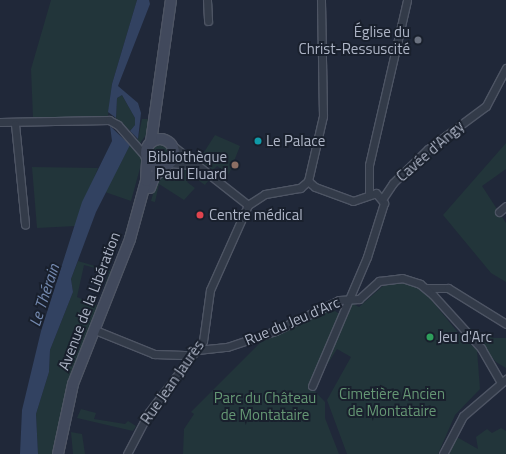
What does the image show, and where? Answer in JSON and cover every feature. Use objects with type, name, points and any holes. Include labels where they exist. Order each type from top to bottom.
[{"type":"main road","points":[[155,109],[156,128],[163,138],[173,146],[174,156],[168,165],[155,166],[147,158],[171,0]]},
{"type":"main road","points":[[149,143],[163,138]]},
{"type":"main road","name":"Avenue de la Libération","points":[[97,331],[130,239],[146,181],[147,158]]},
{"type":"main road","name":"Avenue de la Libération","points":[[58,454],[73,384],[131,255],[153,179],[168,165]]},
{"type":"main road","name":"Avenue de la Libération","points":[[64,454],[65,427]]},
{"type":"street","points":[[207,0],[208,21]]},
{"type":"street","points":[[173,146],[198,168],[248,205],[265,194],[300,188],[308,181],[323,116],[321,0]]},
{"type":"street","points":[[369,194],[368,169],[407,0]]},
{"type":"street","name":"Cavée d'Angy","points":[[384,198],[393,182],[428,149],[486,106],[506,68]]},
{"type":"street","points":[[0,122],[15,124],[107,120],[116,123],[126,132],[147,158]]},
{"type":"street","points":[[15,124],[25,225]]},
{"type":"street","points":[[135,142],[149,143]]},
{"type":"street","points":[[168,165],[198,168]]},
{"type":"street","points":[[308,181],[315,187],[353,201],[369,194],[376,193],[384,198],[380,222],[312,386]]},
{"type":"street","name":"Rue Jean Jaurès","points":[[127,454],[149,412],[204,338],[210,290],[248,205]]},
{"type":"street","points":[[499,212],[506,206]]},
{"type":"street","name":"Rue du Jeu d'Arc","points":[[97,331],[154,354],[194,353],[231,346],[349,298],[360,298],[376,283],[391,278],[406,279],[426,288],[481,348],[504,380]]},
{"type":"street","points":[[426,288],[448,288],[506,324]]},
{"type":"street","points":[[443,454],[463,416],[504,380]]},
{"type":"green space","points":[[51,0],[137,0],[112,84],[108,116],[33,118],[31,69]]},
{"type":"green space","points":[[122,95],[135,118],[135,125],[130,131],[116,118],[117,98]]},
{"type":"green space","points":[[142,119],[149,119],[148,132],[136,149],[142,161],[131,201],[105,192],[130,145],[138,139]]},
{"type":"green space","points":[[215,135],[240,146],[229,174],[217,166],[213,170],[199,160]]},
{"type":"green space","points":[[160,143],[167,146],[170,153],[167,160],[160,163],[153,160],[150,153],[153,146]]},
{"type":"green space","points":[[506,143],[506,169],[482,186],[506,223],[506,282],[491,273],[443,215]]},
{"type":"green space","points":[[32,167],[98,168],[76,226],[37,228]]},
{"type":"green space","points":[[174,169],[187,170],[208,181],[205,185],[192,176],[187,182],[195,188],[184,200],[159,184],[155,202],[151,201],[157,180]]},
{"type":"green space","points":[[78,261],[115,272],[54,454],[38,454],[36,414],[49,372],[50,350],[73,292],[71,279]],"holes":[[[84,265],[109,272],[98,306],[77,297]]]},
{"type":"green space","points":[[406,283],[424,291],[460,335],[477,350],[480,389],[455,415],[438,454],[347,454],[327,400],[351,357],[337,349],[325,368],[317,370],[310,386],[325,402],[325,418],[339,454],[183,454],[184,429],[194,414],[191,412],[260,343],[329,307],[341,315],[351,303],[359,307],[384,285]]},
{"type":"green space","points":[[467,327],[494,338],[506,338],[506,368],[496,362]]},
{"type":"green space","points":[[81,409],[96,413],[94,419],[125,424],[128,421],[136,426],[133,431],[77,418]]},
{"type":"green space","points":[[501,428],[506,431],[506,454],[449,454],[455,436],[478,449],[476,437],[487,429],[492,433]]},
{"type":"green space","points":[[71,432],[82,434],[85,454],[73,454]]},
{"type":"water","points":[[137,0],[149,0],[150,4],[118,86],[138,103],[141,113],[138,139],[130,131],[135,125],[135,118],[122,95],[117,98],[116,118],[108,112],[112,84]]},
{"type":"water","points":[[110,126],[130,145],[96,212],[71,279],[73,292],[50,350],[49,372],[36,414],[38,454],[20,454],[22,410],[41,331],[82,202],[112,141]]},
{"type":"place","name":"Église du Christ-Ressuscité","points":[[418,40]]},
{"type":"place","name":"Le Palace","points":[[258,141]]},
{"type":"place","name":"Bibliothèque Paul Eluard","points":[[235,165]]},
{"type":"place","name":"Centre médical","points":[[200,215]]},
{"type":"place","name":"Jeu d'Arc","points":[[430,337]]},
{"type":"water label","name":"Le Thérain","points":[[44,295]]},
{"type":"park label","name":"Cimetière Ancien de Montataire","points":[[392,402]]},
{"type":"park label","name":"Parc du Château de Montataire","points":[[265,406]]}]
